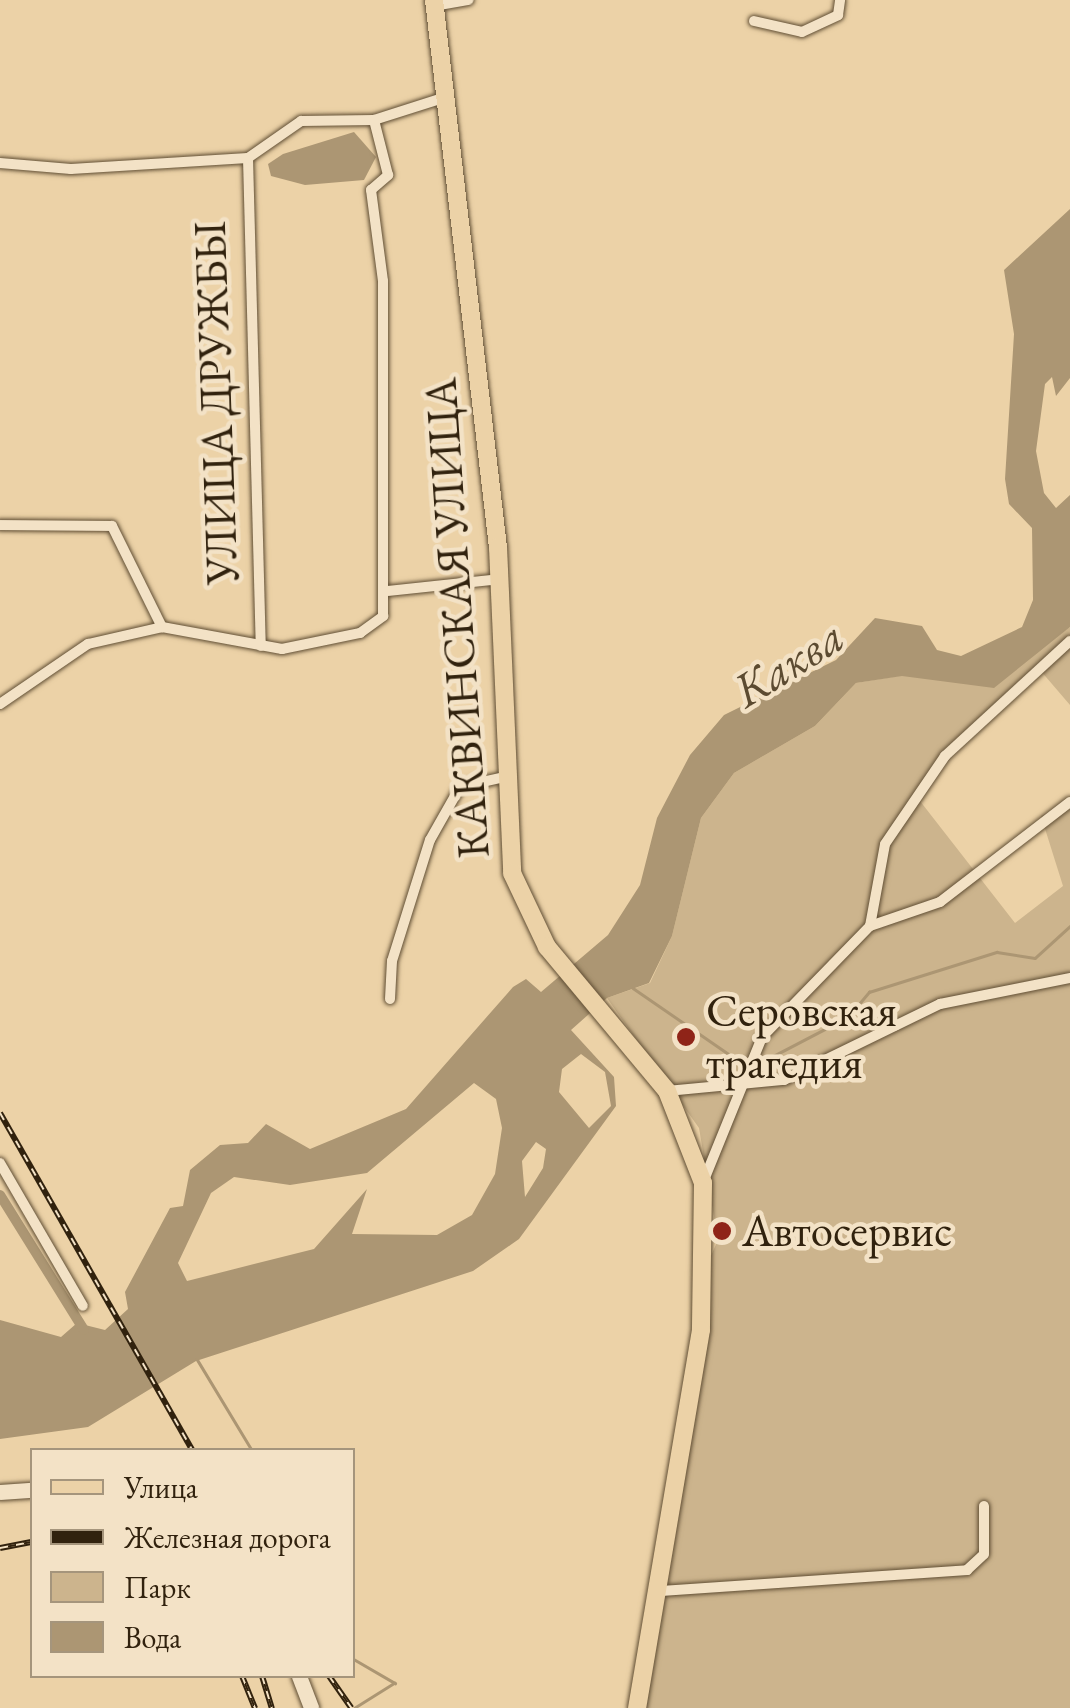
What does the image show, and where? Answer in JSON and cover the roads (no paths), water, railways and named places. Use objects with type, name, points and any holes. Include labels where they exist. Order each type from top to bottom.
[{"type":"main road","name":"КАКВИНСКАЯ УЛИЦА","points":[[434,3],[500,578],[504,777],[512,873],[546,947],[667,1091],[703,1182],[701,1330],[661,1591],[638,1708]]},
{"type":"main road","points":[[0,1492],[30,1490]]},
{"type":"main road","points":[[300,1678],[311,1708]]},
{"type":"street","points":[[434,3],[468,0]]},
{"type":"street","points":[[754,21],[802,32],[838,15],[840,0]]},
{"type":"street","points":[[0,163],[71,169],[248,158],[300,121],[374,120],[446,97]]},
{"type":"street","points":[[0,704],[88,644],[162,627],[260,646],[360,633],[383,616],[388,591],[383,282],[370,190],[388,175],[374,120]]},
{"type":"street","name":"УЛИЦА ДРУЖБЫ","points":[[248,158],[260,646]]},
{"type":"street","points":[[0,525],[112,526],[162,627]]},
{"type":"street","points":[[388,591],[500,578]]},
{"type":"street","points":[[870,926],[885,844],[945,756],[1070,641]]},
{"type":"street","points":[[390,1000],[392,962],[430,840],[460,788],[504,777]]},
{"type":"street","points":[[703,1182],[739,1080],[762,1037],[870,926],[940,902],[1070,802]]},
{"type":"street","points":[[667,1091],[739,1080],[784,1080],[940,1004],[1070,978]]},
{"type":"street","points":[[0,1163],[83,1306]]},
{"type":"street","points":[[661,1591],[966,1570],[984,1554],[984,1506]]},
{"type":"water","points":[[354,132],[376,157],[364,180],[305,185],[271,176],[268,164],[283,154]]},
{"type":"water","points":[[1070,209],[1070,378],[1056,396],[1052,377],[1045,384],[1036,451],[1044,493],[1056,508],[1070,495],[1070,627],[994,688],[902,676],[856,683],[815,726],[734,773],[701,818],[672,936],[649,983],[607,998],[571,1030],[614,1077],[616,1106],[519,1239],[473,1271],[196,1361],[88,1427],[0,1439],[0,1320],[61,1337],[77,1323],[105,1330],[128,1309],[125,1292],[170,1208],[183,1206],[190,1170],[220,1145],[248,1143],[266,1124],[310,1149],[406,1109],[513,987],[526,979],[541,992],[608,935],[640,885],[657,818],[690,755],[724,715],[836,660],[875,618],[922,626],[937,650],[961,656],[1022,627],[1033,600],[1032,528],[1009,504],[1005,479],[1014,334],[1004,270]],"holes":[[[581,1054],[605,1072],[611,1106],[589,1128],[559,1092],[562,1069]],[[474,1083],[496,1099],[502,1128],[495,1174],[472,1215],[437,1235],[352,1234],[367,1189],[314,1249],[187,1281],[178,1263],[211,1193],[234,1177],[290,1185],[367,1173]],[[536,1142],[546,1149],[543,1168],[525,1197],[522,1161]]]},
{"type":"waterway","points":[[756,1065],[848,1017],[869,992],[997,952],[1035,958],[1070,926]]},
{"type":"waterway","points":[[633,988],[739,1061]]},
{"type":"waterway","points":[[0,1195],[84,1330]]},
{"type":"waterway","points":[[197,1359],[251,1448]]},
{"type":"waterway","points":[[355,1660],[395,1683],[355,1708]]},
{"type":"railway","points":[[0,1113],[191,1448]]},
{"type":"railway","points":[[0,1548],[30,1542]]},
{"type":"railway","points":[[243,1678],[255,1708]]},
{"type":"railway","points":[[263,1678],[272,1708]]},
{"type":"railway","points":[[330,1678],[351,1708]]},
{"type":"place","name":"Серовская трагедия","points":[[686,1037]]},
{"type":"place","name":"Автосервис","points":[[722,1231]]},
{"type":"water label","name":"Каква","points":[[788,663]]}]
